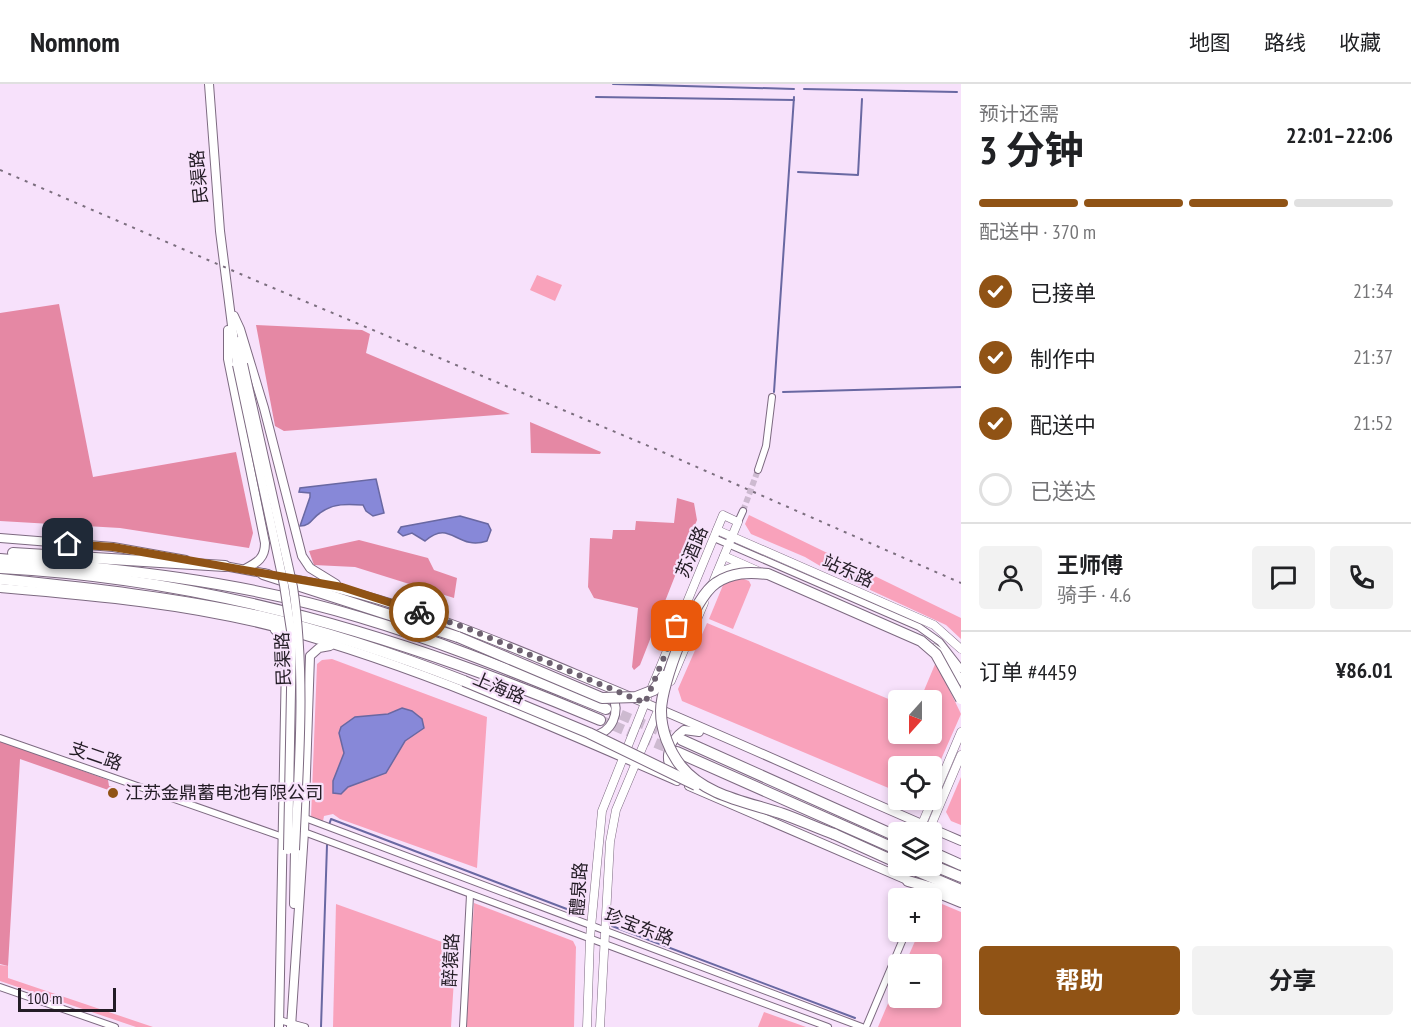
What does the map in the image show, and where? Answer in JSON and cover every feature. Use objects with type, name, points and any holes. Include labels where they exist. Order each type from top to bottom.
[{"type":"highway","points":[[0,552],[225,566]]},
{"type":"highway","name":"上海路","points":[[0,559],[166,574],[358,616],[460,650],[606,709]]},
{"type":"highway","name":"上海路","points":[[0,568],[52,571],[156,583],[308,616],[428,653],[600,720]]},
{"type":"highway","points":[[722,795],[686,772],[672,753],[664,732],[661,713],[664,688],[694,610],[716,583],[735,574],[750,572],[768,574],[921,641],[936,654],[961,699]]},
{"type":"highway","points":[[263,574],[458,637],[602,698],[627,699],[644,695],[658,686],[687,630]]},
{"type":"highway","points":[[0,579],[151,597],[256,616],[365,646],[541,711],[681,780],[834,834],[888,858]]},
{"type":"highway","points":[[682,740],[888,833]]},
{"type":"highway","points":[[677,752],[888,846]]},
{"type":"highway","points":[[942,859],[961,863]]},
{"type":"highway","points":[[942,863],[961,877]]},
{"type":"highway","points":[[928,876],[961,890]]},
{"type":"highway","points":[[908,881],[961,897]]},
{"type":"main road","name":"民渠路","points":[[209,84],[229,303],[292,637],[291,1024]]},
{"type":"main road","points":[[231,315],[228,359],[265,543],[265,554],[259,562],[245,569]]},
{"type":"main road","points":[[231,315],[240,329],[264,408],[302,556],[310,568],[342,587]]},
{"type":"main road","points":[[0,538],[113,547],[342,587],[464,627],[659,709],[917,822]]},
{"type":"main road","name":"上海路","points":[[0,588],[128,600],[261,624],[334,645],[442,682],[542,723],[924,888]]},
{"type":"main road","points":[[261,624],[280,633],[285,648],[279,1024]]},
{"type":"main road","points":[[291,1024],[305,818],[310,656],[319,648],[334,645]]},
{"type":"main road","points":[[542,723],[591,736],[606,731],[616,715],[616,702],[611,693],[561,668]]},
{"type":"main road","points":[[743,810],[675,774],[668,758],[672,742],[684,730],[692,729],[767,757]]},
{"type":"main road","points":[[942,833],[961,841]]},
{"type":"main road","name":"民渠路","points":[[279,1024],[292,850]]},
{"type":"main road","name":"上海路","points":[[942,895],[961,903]]},
{"type":"street","points":[[759,470],[768,438],[772,397]]},
{"type":"street","points":[[738,522],[743,511]]},
{"type":"street","name":"苏酒路","points":[[623,757],[723,515],[738,522],[637,764]]},
{"type":"street","name":"站东路","points":[[716,534],[934,625],[961,649]]},
{"type":"street","points":[[731,540],[778,564],[924,630],[951,653],[961,669]]},
{"type":"street","name":"站东路","points":[[724,556],[929,645],[946,656],[961,681]]},
{"type":"street","points":[[717,573],[735,564],[743,564]]},
{"type":"street","points":[[927,822],[961,732]]},
{"type":"street","name":"支二路","points":[[0,738],[283,837]]},
{"type":"street","points":[[928,822],[961,754]]},
{"type":"street","name":"醴泉路","points":[[588,1027],[597,840],[602,811],[623,757]]},
{"type":"street","name":"醴泉路","points":[[600,1027],[603,929],[610,842],[616,810],[637,764]]},
{"type":"street","name":"珍宝东路","points":[[305,818],[864,1027]]},
{"type":"street","name":"珍宝东路","points":[[304,831],[828,1027]]},
{"type":"street","name":"醉猿路","points":[[463,1027],[470,895]]},
{"type":"street","points":[[864,1027],[902,942]]},
{"type":"street","points":[[0,987],[115,1027]]},
{"type":"street","points":[[279,1024],[305,1027]]},
{"type":"shaded area","points":[[537,275],[562,285],[555,301],[530,290]]},
{"type":"shaded area","points":[[59,304],[93,477],[236,452],[253,533],[249,548],[120,528],[0,521],[0,313]]},
{"type":"shaded area","points":[[256,325],[362,330],[370,334],[366,353],[510,414],[284,431],[275,426]]},
{"type":"shaded area","points":[[530,422],[601,452],[600,454],[531,453]]},
{"type":"shaded area","points":[[677,498],[694,503],[697,520],[640,665],[634,670],[632,667],[638,608],[594,598],[588,587],[590,538],[612,539],[613,530],[635,530],[636,521],[674,523]]},
{"type":"shaded area","points":[[749,515],[961,618],[961,639],[946,625],[827,570],[805,557],[751,534],[745,524]]},
{"type":"shaded area","points":[[359,540],[428,558],[434,570],[457,578],[454,598],[355,567],[314,565],[309,551]]},
{"type":"shaded area","points":[[728,573],[749,581],[751,585],[733,629],[709,619]]},
{"type":"shaded area","points":[[707,623],[888,699],[888,744],[942,744],[942,690],[924,690],[936,662],[961,714],[942,757],[888,756],[888,788],[682,701],[678,689]]},
{"type":"shaded area","points":[[332,659],[487,717],[477,868],[340,819],[333,814],[324,816],[323,821],[311,818],[317,664],[322,660]]},
{"type":"shaded area","points":[[0,741],[108,780],[109,786],[114,787],[114,792],[20,759],[8,966],[0,964]]},
{"type":"shaded area","points":[[961,777],[961,825],[951,821],[946,812]]},
{"type":"shaded area","points":[[474,903],[573,941],[576,947],[574,1027],[466,1027]]},
{"type":"shaded area","points":[[336,904],[456,947],[451,1027],[333,1027]]},
{"type":"shaded area","points":[[942,904],[961,912],[961,1027],[878,1027],[888,1004],[888,1008],[942,1008],[942,954],[909,954],[915,942],[942,942]]},
{"type":"shaded area","points":[[0,965],[8,966],[8,978],[153,1027],[136,1027],[0,981]]},
{"type":"shaded area","points":[[764,1012],[806,1027],[758,1027]]},
{"type":"water","points":[[376,479],[384,513],[373,516],[366,511],[363,505],[341,505],[330,507],[309,523],[300,526],[310,493],[299,492],[300,488]]},
{"type":"water","points":[[460,516],[488,524],[491,530],[487,541],[468,542],[441,533],[425,541],[412,533],[403,536],[398,532],[401,527]]},
{"type":"water","points":[[402,708],[412,711],[422,719],[424,728],[405,741],[386,773],[348,787],[341,794],[333,793],[333,781],[344,753],[339,733],[341,727],[355,717],[388,714]]},
{"type":"waterway","points":[[613,84],[794,89]]},
{"type":"waterway","points":[[804,89],[957,92]]},
{"type":"waterway","points":[[596,97],[794,100]]},
{"type":"waterway","points":[[774,392],[794,97]]},
{"type":"waterway","points":[[798,172],[858,175],[862,99]]},
{"type":"waterway","points":[[783,392],[961,387]]},
{"type":"waterway","points":[[329,825],[331,819],[572,911]]},
{"type":"waterway","points":[[321,1027],[327,845]]},
{"type":"waterway","points":[[612,926],[855,1018]]},
{"type":"tunnel","points":[[743,511],[758,470]]},
{"type":"tunnel","points":[[607,709],[670,735]]},
{"type":"tunnel","points":[[600,720],[675,751]]},
{"type":"railway","points":[[0,170],[658,450],[961,583]]},
{"type":"way so far","points":[[419,612],[464,627],[645,703],[677,626]]},
{"type":"place","name":"江苏金鼎蓄电池有限公司","points":[[113,793]]},
{"type":"route","points":[[68,544],[113,547],[342,587],[419,612]]}]
